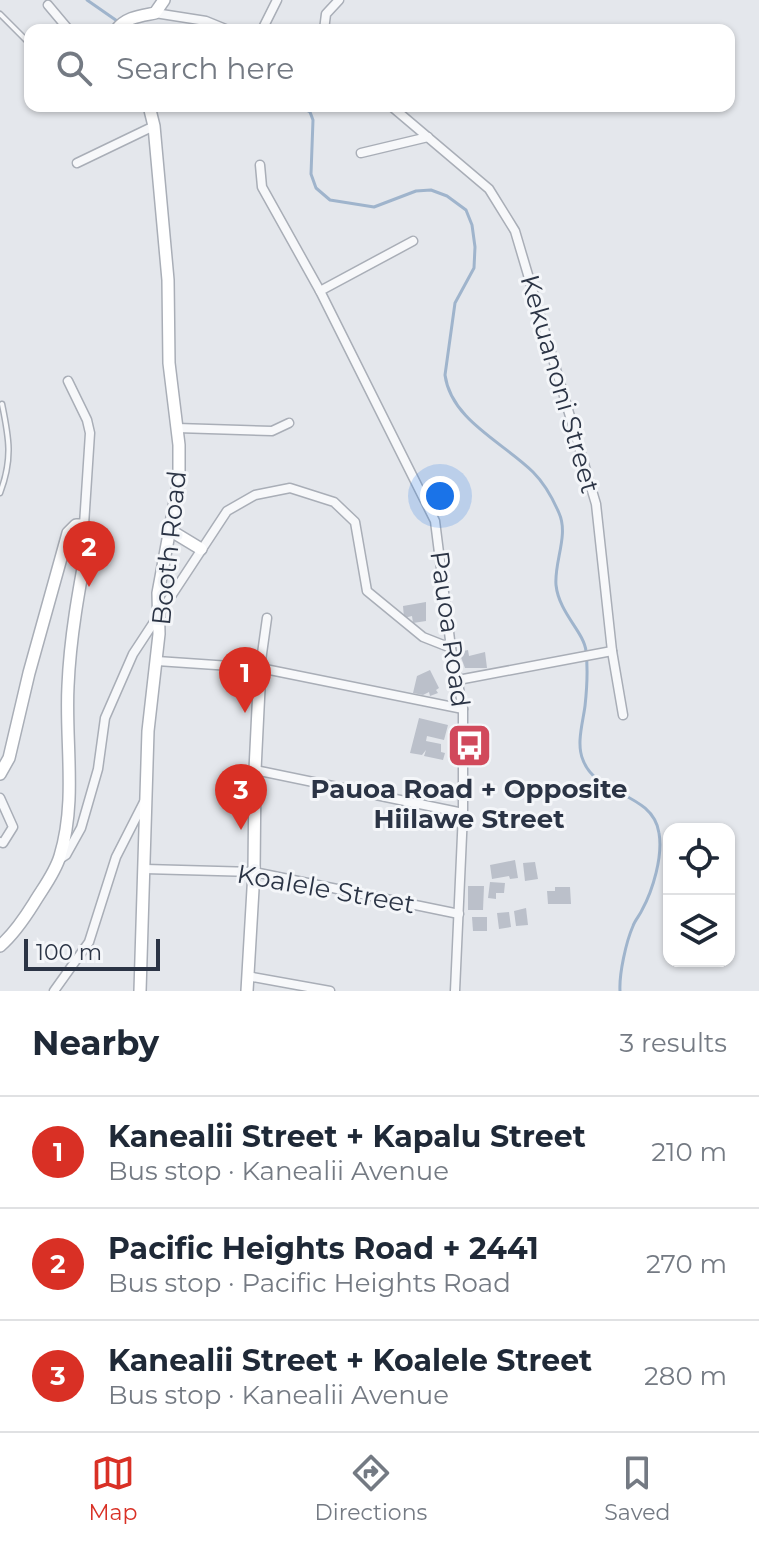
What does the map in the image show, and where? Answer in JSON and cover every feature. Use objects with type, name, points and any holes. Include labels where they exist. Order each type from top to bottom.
[{"type":"street","points":[[155,13],[164,0]]},
{"type":"street","points":[[265,24],[277,0]]},
{"type":"street","points":[[325,24],[326,14],[339,0]]},
{"type":"street","points":[[48,5],[64,24]]},
{"type":"street","points":[[125,24],[155,13],[213,24]]},
{"type":"street","name":"Booth Road","points":[[140,991],[148,731],[157,661],[158,593],[179,480],[177,428],[170,375],[168,280],[150,112]]},
{"type":"street","name":"Kekuanoni Street","points":[[398,112],[489,189],[515,231],[596,504],[612,651],[623,715]]},
{"type":"street","points":[[77,163],[154,126]]},
{"type":"street","points":[[361,153],[428,137]]},
{"type":"street","name":"Pauoa Road","points":[[260,165],[262,187],[320,291],[435,521],[451,648],[463,709],[463,813],[455,991]]},
{"type":"street","points":[[320,291],[413,241]]},
{"type":"street","points":[[0,946],[23,921],[59,860],[63,845],[69,787],[67,696],[70,645],[89,535],[84,525],[90,433],[68,381]]},
{"type":"street","points":[[177,428],[272,431],[289,423]]},
{"type":"street","points":[[59,860],[66,855],[81,828],[98,769],[105,718],[133,654],[227,511],[255,495],[290,488],[334,502],[355,522],[367,591],[423,637],[451,648]]},
{"type":"street","points":[[0,774],[9,758],[68,533],[76,525],[84,525]]},
{"type":"street","points":[[168,529],[201,549]]},
{"type":"street","points":[[247,991],[260,668],[267,618]]},
{"type":"street","points":[[458,680],[612,651]]},
{"type":"street","points":[[157,661],[260,668],[463,709]]},
{"type":"street","points":[[255,770],[463,813]]},
{"type":"street","points":[[0,798],[13,827],[3,843],[0,842]]},
{"type":"street","points":[[54,991],[89,942],[116,857],[146,800]]},
{"type":"street","name":"Koalele Street","points":[[145,869],[254,872],[459,914]]},
{"type":"street","points":[[247,976],[330,991]]},
{"type":"lane","points":[[0,14],[24,38]]},
{"type":"lane","points":[[0,493],[9,469],[2,404]]},
{"type":"building","points":[[426,602],[426,621],[413,623],[412,616],[404,618],[403,606]]},
{"type":"building","points":[[468,650],[469,656],[485,652],[487,668],[465,668],[459,652]]},
{"type":"building","points":[[430,670],[439,688],[436,690],[438,693],[430,696],[429,692],[423,695],[413,693],[417,676]]},
{"type":"building","points":[[419,718],[448,725],[444,740],[427,736],[426,741],[441,744],[441,752],[445,753],[443,760],[424,756],[426,750],[422,755],[410,753]]},
{"type":"building","points":[[515,860],[518,878],[492,879],[490,865]]},
{"type":"building","points":[[535,862],[538,879],[525,881],[523,863]]},
{"type":"building","points":[[490,882],[505,883],[504,893],[496,893],[496,899],[488,898]]},
{"type":"building","points":[[468,886],[484,886],[483,910],[468,910]]},
{"type":"building","points":[[555,887],[570,887],[571,904],[548,904],[547,891],[555,891]]},
{"type":"building","points":[[526,908],[528,925],[516,926],[514,911]]},
{"type":"building","points":[[509,912],[511,927],[499,929],[497,913]]},
{"type":"building","points":[[472,917],[487,917],[487,931],[473,931]]},
{"type":"waterway","points":[[87,0],[120,23]]},
{"type":"waterway","points":[[310,112],[313,120],[311,174],[316,188],[330,200],[374,207],[416,191],[431,190],[447,196],[466,210],[472,225],[474,268],[455,303],[445,375],[449,391],[457,405],[480,430],[537,476],[557,508],[562,521],[556,576],[558,595],[586,651],[587,685],[581,754],[590,772],[600,781],[646,809],[655,820],[659,833],[660,852],[656,873],[628,941],[620,991]]},
{"type":"place","name":"Pacific Heights Road + 2441","points":[[89,587]]},
{"type":"place","name":"Kanealii Street + Kapalu Street","points":[[245,713]]},
{"type":"place","name":"Pauoa Road + Opposite Hiilawe Street","points":[[469,746]]},
{"type":"place","name":"Kanealii Street + Koalele Street","points":[[241,830]]}]
